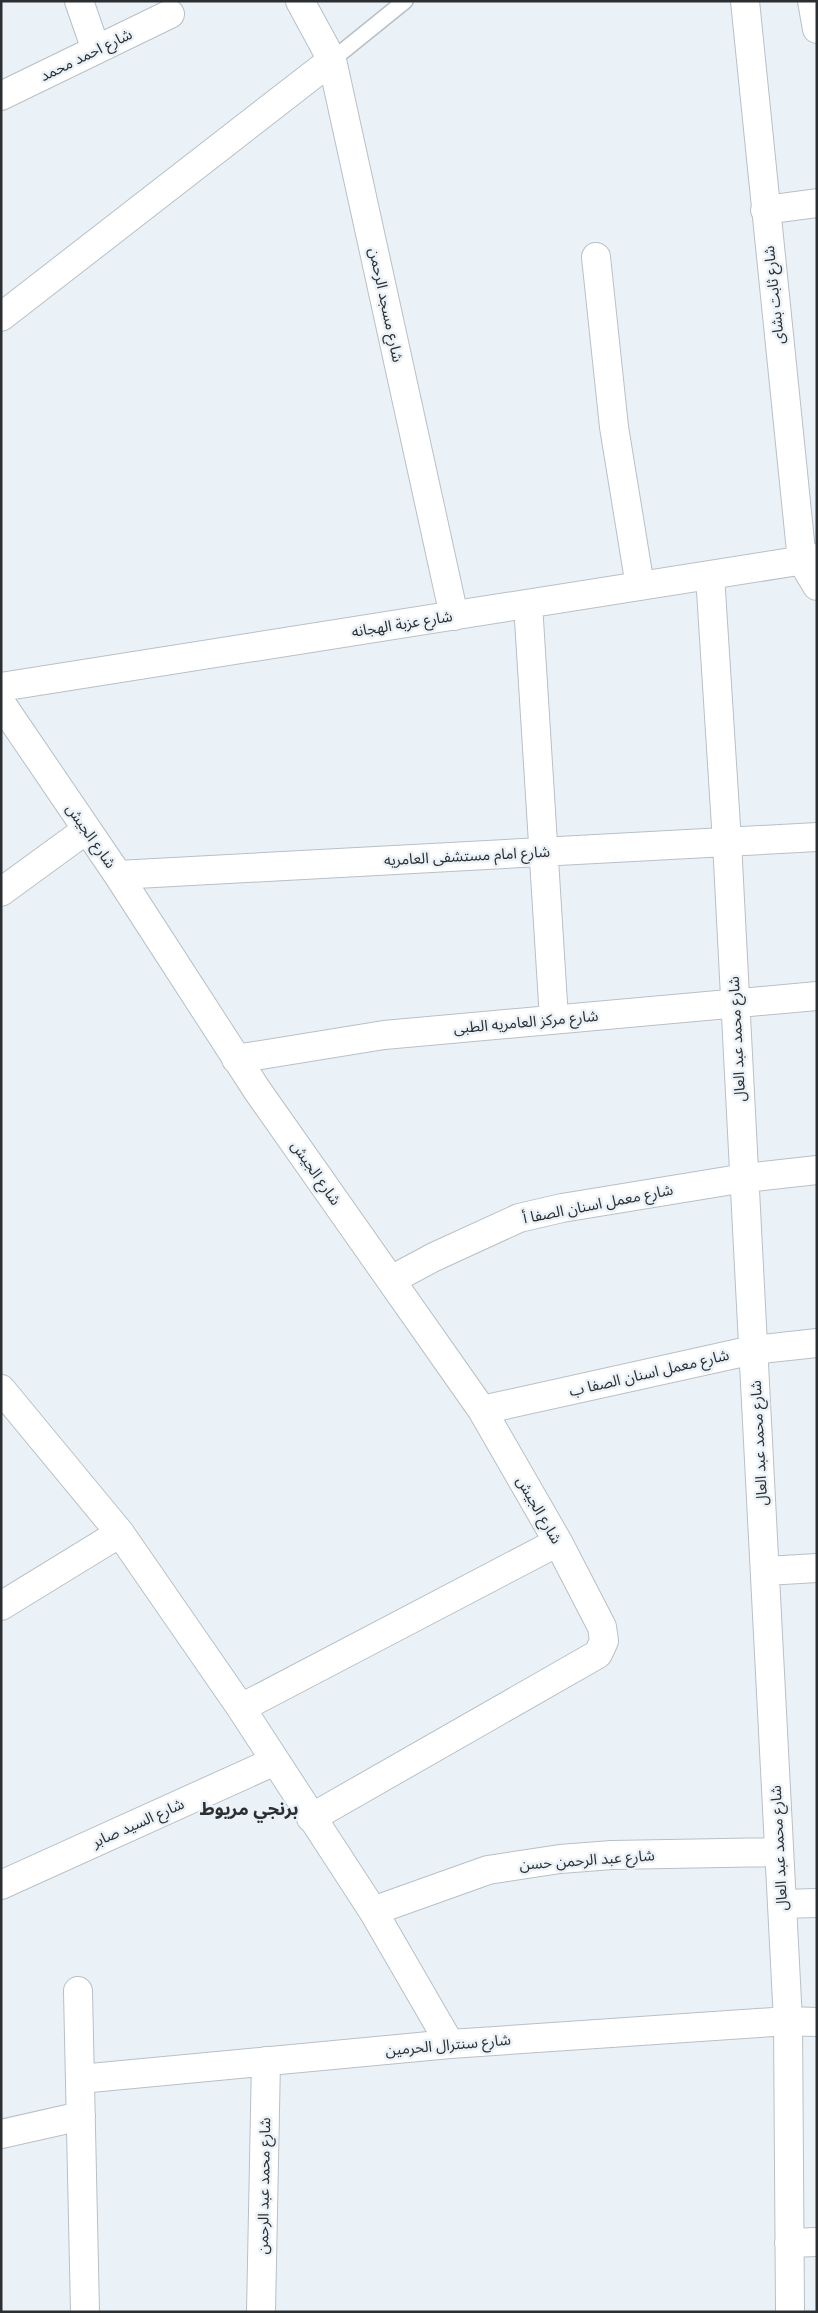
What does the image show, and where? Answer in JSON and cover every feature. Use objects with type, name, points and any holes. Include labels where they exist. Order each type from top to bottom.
[{"type":"street","points":[[79,1],[96,50]]},
{"type":"street","name":"شارع مسجد الرحمن","points":[[300,1],[332,60],[454,616]]},
{"type":"street","name":"شارع ثابت بشاى","points":[[745,1],[766,210],[809,559],[817,586]]},
{"type":"street","points":[[812,1],[817,29]]},
{"type":"street","name":"شارع احمد محمد","points":[[1,96],[170,14]]},
{"type":"street","points":[[1,317],[332,60]]},
{"type":"street","points":[[766,210],[817,203]]},
{"type":"street","points":[[596,257],[614,427],[640,586]]},
{"type":"street","name":"شارع عزبة الهجانه","points":[[1,687],[809,559]]},
{"type":"street","name":"شارع محمد عبد العال","points":[[710,575],[727,842],[788,2021],[790,2312]]},
{"type":"street","points":[[528,604],[554,1019]]},
{"type":"street","name":"شارع الجيش","points":[[1,703],[118,875],[236,1059],[482,1410],[558,1542],[602,1627],[604,1641],[598,1654],[311,1818]]},
{"type":"street","points":[[1,892],[86,830]]},
{"type":"street","name":"شارع امام مستشفى العامريه","points":[[118,875],[817,837]]},
{"type":"street","name":"شارع مركز العامريه الطبى","points":[[236,1059],[384,1035],[817,996]]},
{"type":"street","name":"شارع معمل اسنان الصفا أ","points":[[391,1280],[434,1257],[520,1218],[562,1208],[745,1178],[817,1170]]},
{"type":"street","name":"شارع معمل اسنان الصفا ب","points":[[482,1410],[753,1350],[817,1343]]},
{"type":"street","points":[[1,1389],[120,1533],[241,1708],[373,1911],[450,2044]]},
{"type":"street","points":[[1,1606],[120,1533]]},
{"type":"street","points":[[241,1708],[558,1542]]},
{"type":"street","points":[[766,1571],[817,1568]]},
{"type":"street","name":"شارع السيد صابر","points":[[1,1885],[275,1761]]},
{"type":"street","name":"شارع عبد الرحمن حسن","points":[[373,1911],[488,1870],[560,1859],[612,1855],[780,1852]]},
{"type":"street","points":[[782,1904],[817,1903]]},
{"type":"street","points":[[78,1991],[85,2312]]},
{"type":"street","name":"شارع سنترال الحرمين","points":[[80,2079],[450,2044],[788,2021],[817,2022]]},
{"type":"street","name":"شارع محمد عبد الرحمن","points":[[261,2312],[266,2061]]},
{"type":"street","points":[[1,2134],[81,2116]]},
{"type":"street","points":[[789,2243],[817,2242]]},
{"type":"lane","points":[[332,60],[405,1]]},
{"type":"district","name":"برنجي مريوط","points":[[249,1809]]}]
